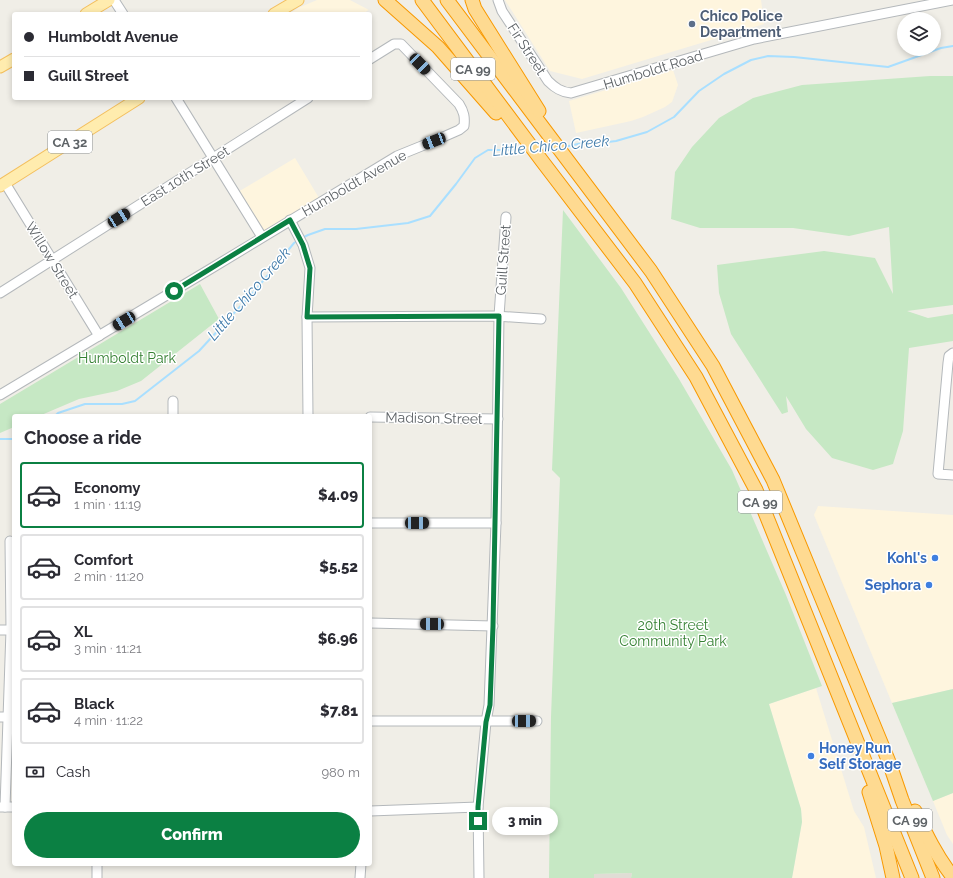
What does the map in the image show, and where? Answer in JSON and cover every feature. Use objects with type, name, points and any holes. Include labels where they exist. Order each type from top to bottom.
[{"type":"highway","points":[[378,0],[408,21]]},
{"type":"highway","points":[[385,0],[438,47],[521,138]]},
{"type":"highway","name":"CA 99","points":[[422,0],[521,138],[542,161],[635,283],[696,377],[756,490],[912,878]]},
{"type":"highway","name":"CA 99","points":[[447,0],[651,271],[716,372],[773,480],[889,762],[902,800],[933,878]]},
{"type":"highway","points":[[472,0],[476,9],[546,123],[548,135]]},
{"type":"highway","points":[[858,746],[862,770],[886,846],[893,878]]},
{"type":"highway","points":[[889,762],[909,798],[930,843],[944,866],[953,877]]},
{"type":"main road","points":[[89,12],[108,0]]},
{"type":"main road","points":[[277,12],[298,0]]},
{"type":"main road","points":[[0,67],[12,59]]},
{"type":"main road","name":"CA 32","points":[[2,185],[136,100]]},
{"type":"street","points":[[114,0],[122,12]]},
{"type":"street","name":"Fir Street","points":[[498,0],[505,16],[548,81],[564,93]]},
{"type":"street","name":"Humboldt Road","points":[[564,93],[582,91],[754,39],[953,0]]},
{"type":"street","name":"Humboldt Avenue","points":[[0,395],[262,237],[292,223],[397,156],[459,130],[464,126],[465,117],[459,104],[401,44],[394,44],[372,58]]},
{"type":"street","points":[[177,100],[262,237]]},
{"type":"street","name":"East 10th Street","points":[[0,293],[305,100]]},
{"type":"street","name":"Willow Street","points":[[2,185],[52,260],[99,336]]},
{"type":"street","name":"Guill Street","points":[[479,878],[478,807],[486,722],[490,705],[496,523],[499,316],[506,217]]},
{"type":"street","points":[[292,223],[303,245],[310,268],[307,317],[308,414]]},
{"type":"street","points":[[307,317],[499,316],[541,319]]},
{"type":"street","points":[[953,353],[949,356],[948,363],[938,474],[953,475]]},
{"type":"street","points":[[172,414],[173,401]]},
{"type":"street","name":"Madison Street","points":[[372,417],[498,419]]},
{"type":"street","points":[[372,523],[496,523]]},
{"type":"street","points":[[0,541],[12,541],[12,630],[7,717],[6,807]]},
{"type":"street","points":[[372,623],[493,626]]},
{"type":"street","points":[[0,630],[12,630]]},
{"type":"street","points":[[372,721],[537,721]]},
{"type":"street","points":[[372,811],[478,807]]},
{"type":"street","points":[[97,866],[97,878]]},
{"type":"street","points":[[360,878],[361,866]]},
{"type":"shaded area","points":[[317,0],[350,0],[369,10],[366,12],[292,12]]},
{"type":"shaded area","points":[[505,0],[761,0],[764,24],[582,79],[550,71]]},
{"type":"shaded area","points":[[673,70],[678,85],[672,102],[665,107],[631,121],[576,133],[569,101]]},
{"type":"shaded area","points":[[295,158],[319,198],[262,232],[238,192]]},
{"type":"shaded area","points":[[818,506],[953,515],[953,689],[892,703],[814,515]]},
{"type":"shaded area","name":"Honey Run Self Storage","points":[[816,688],[854,811],[864,827],[876,878],[792,878],[802,822],[801,809],[769,704]]},
{"type":"shaded area","points":[[953,793],[953,844],[947,835],[933,801]]},
{"type":"shaded area","points":[[632,873],[631,878],[594,878],[594,874]]},
{"type":"green space","points":[[930,76],[953,76],[953,305],[907,311],[928,318],[953,314],[953,341],[909,348],[903,431],[893,464],[873,470],[832,458],[806,429],[786,396],[788,412],[782,414],[731,334],[719,293],[717,265],[824,251],[875,258],[893,294],[889,227],[849,236],[793,228],[700,228],[671,219],[675,172],[692,147],[719,118],[753,98],[802,85]]},
{"type":"green space","name":"20th Street Community Park","points":[[563,210],[621,288],[679,379],[732,470],[786,595],[822,686],[769,704],[801,809],[802,822],[792,878],[631,878],[632,873],[594,874],[594,878],[549,878],[551,717],[560,478],[552,470]]},
{"type":"green space","name":"Humboldt Park","points":[[200,284],[219,319],[141,381],[117,391],[79,399],[44,414],[12,414],[12,428],[0,433],[0,404]]},
{"type":"green space","points":[[953,689],[953,793],[933,801],[892,703]]},
{"type":"waterway","name":"Little Chico Creek","points":[[564,147],[592,141],[616,141],[647,132],[674,117],[699,91],[724,74],[751,60],[768,56],[794,57],[888,67],[941,48],[953,46]]},
{"type":"waterway","name":"Little Chico Creek","points":[[541,150],[552,148]]},
{"type":"waterway","name":"Little Chico Creek","points":[[302,238],[325,229],[356,229],[408,223],[430,216],[475,158],[488,150],[528,150]]},
{"type":"waterway","name":"Little Chico Creek","points":[[57,414],[85,404],[122,404],[135,401],[199,351],[258,287],[297,241]]},
{"type":"waterway","name":"Little Chico Creek","points":[[0,439],[12,439]]},
{"type":"place","name":"Chico Police Department","points":[[692,24]]},
{"type":"place","name":"Kohl's","points":[[935,558]]},
{"type":"place","name":"Sephora","points":[[929,585]]},
{"type":"place","name":"Honey Run Self Storage","points":[[811,756]]},
{"type":"route","points":[[174,291],[290,220],[303,245],[310,268],[307,317],[499,316],[498,434],[490,705],[486,722],[478,821]]}]
